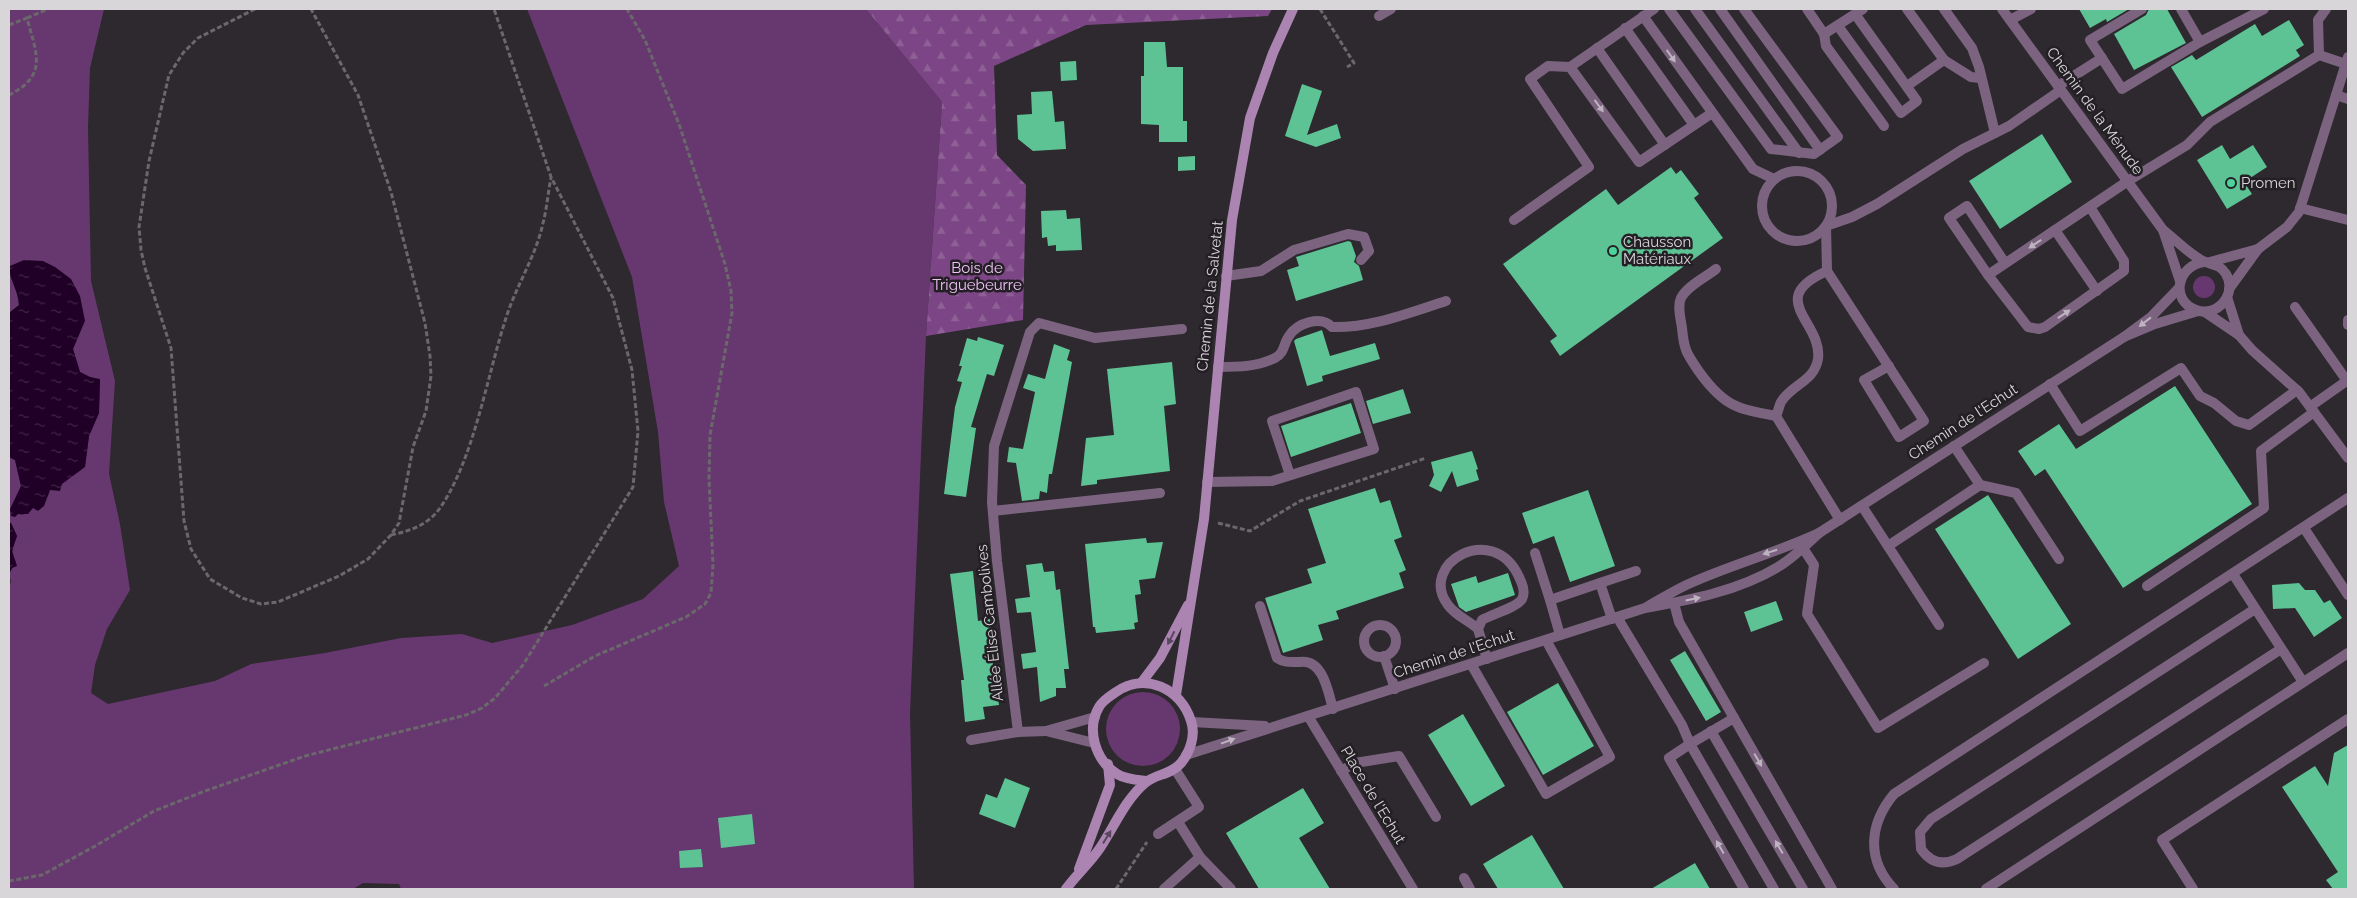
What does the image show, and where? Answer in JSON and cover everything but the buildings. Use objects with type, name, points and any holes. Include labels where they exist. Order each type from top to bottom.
[{"type":"main road","name":"Chemin de la Salvetat","points":[[1176,695],[1204,519],[1232,220],[1250,118],[1273,53],[1293,9]]},
{"type":"main road","name":"Chemin de la Salvetat","points":[[1142,682],[1160,658],[1193,595]]},
{"type":"main road","points":[[1066,889],[1076,874],[1098,851],[1133,795],[1146,782],[1175,769],[1186,755],[1193,738],[1192,722],[1176,695],[1164,688],[1142,682],[1123,687],[1108,697],[1099,706],[1093,729],[1094,743],[1117,774],[1146,782]]},
{"type":"main road","points":[[1076,874],[1110,785],[1108,764]]},
{"type":"street","points":[[1379,16],[1392,9]]},
{"type":"street","points":[[1514,220],[1589,167],[1530,79],[1548,66],[1570,67],[1654,9]]},
{"type":"street","points":[[1669,9],[1771,149],[1814,154],[1838,137],[1744,9]]},
{"type":"street","points":[[1695,9],[1799,153]]},
{"type":"street","points":[[1720,9],[1820,150]]},
{"type":"street","points":[[1806,9],[1824,34],[1826,46],[1884,126]]},
{"type":"street","points":[[1906,9],[1944,60],[1971,77],[1980,78]]},
{"type":"street","points":[[1944,9],[1972,48],[1979,67],[1980,78],[1995,133]]},
{"type":"street","name":"Chemin de la Ménude","points":[[2002,9],[2164,230],[2207,262]]},
{"type":"street","points":[[2010,20],[2030,9]]},
{"type":"street","points":[[2142,9],[2090,40],[2122,89],[2251,12],[2264,9]]},
{"type":"street","points":[[2181,9],[2200,42]]},
{"type":"street","points":[[2320,55],[2318,20],[2326,9]]},
{"type":"street","points":[[1824,34],[1859,11],[1917,101],[1901,113],[1838,26]]},
{"type":"street","points":[[1643,16],[1753,170],[1774,179]]},
{"type":"street","points":[[1625,28],[1694,125]]},
{"type":"street","points":[[1597,48],[1665,145]]},
{"type":"street","points":[[1988,274],[2128,181],[2187,145],[2210,122],[2320,55],[2347,60],[2300,208],[2287,227],[2258,249],[2217,308],[2202,311]]},
{"type":"street","points":[[1889,366],[1864,380],[1899,436],[1924,421],[1889,366],[1827,271],[1826,226],[1832,207],[1831,197],[1820,180],[1803,171],[1783,174],[1774,179],[1768,186],[1761,205],[1762,215],[1773,232],[1791,241],[1801,241],[1815,236],[1826,226],[1859,214],[1963,149],[2010,126],[2102,58]]},
{"type":"street","points":[[1906,86],[1944,60]]},
{"type":"street","points":[[1570,67],[1639,162],[1712,113]]},
{"type":"street","points":[[2336,95],[2348,99]]},
{"type":"street","points":[[2005,263],[1967,206],[1949,218],[2023,323],[2033,329],[2044,327],[2122,275],[2125,264],[2090,207]]},
{"type":"street","points":[[2300,208],[2348,220]]},
{"type":"street","points":[[2056,230],[2097,291]]},
{"type":"street","name":"Chemin de la Ménude","points":[[2164,230],[2180,284]]},
{"type":"street","points":[[1226,276],[1261,271],[1294,250],[1348,234],[1364,237],[1368,245],[1369,251],[1361,260]]},
{"type":"street","points":[[2258,249],[2186,269],[2180,284],[2180,294],[2187,305],[2202,311],[2239,335],[2252,350],[2297,390],[2348,458]]},
{"type":"street","points":[[2207,262],[2216,264],[2225,273],[2239,335]]},
{"type":"street","points":[[1716,269],[1692,286],[1681,298],[1680,307],[1684,350],[1714,392],[1728,403],[1744,410],[1776,416],[1840,520]]},
{"type":"street","points":[[1776,416],[1781,401],[1794,388],[1810,378],[1818,360],[1817,341],[1802,318],[1799,310],[1799,295],[1802,287],[1811,278],[1827,271]]},
{"type":"street","name":"Chemin de l'Echut","points":[[1645,608],[1692,582],[1766,552],[1791,546],[1819,533],[2124,338],[2151,317],[2180,284]]},
{"type":"street","points":[[1218,367],[1247,367],[1276,358],[1284,349],[1289,336],[1301,327],[1314,321],[1327,322],[1332,328],[1351,328],[1376,323],[1446,301]]},
{"type":"street","points":[[2148,586],[2264,508],[2261,451],[2347,380],[2295,307]]},
{"type":"street","name":"Chemin de l'Echut","points":[[2124,338],[2155,324],[2202,311]]},
{"type":"street","points":[[2348,320],[2348,326]]},
{"type":"street","name":"Allée Élise Cambolives","points":[[1018,732],[993,510],[994,446],[1030,332],[1039,323],[1094,338],[1182,329]]},
{"type":"street","points":[[2050,384],[2080,431],[2181,368],[2200,396],[2214,403],[2236,421],[2250,425],[2297,390]]},
{"type":"street","points":[[1207,482],[1272,481],[1374,449],[1356,392],[1272,421],[1290,475]]},
{"type":"street","points":[[1954,446],[1980,485],[2016,493],[2059,559]]},
{"type":"street","points":[[1888,546],[1980,485]]},
{"type":"street","points":[[993,510],[1160,493]]},
{"type":"street","points":[[1894,889],[1880,870],[1874,844],[1879,817],[1894,794],[2348,498]]},
{"type":"street","points":[[1862,506],[1939,625]]},
{"type":"street","points":[[2304,528],[2348,595]]},
{"type":"street","name":"Chemin de l'Echut","points":[[1186,755],[1271,726],[1395,689],[1645,608],[1696,599],[1777,568],[1819,533]]},
{"type":"street","points":[[1803,548],[1814,565],[1807,614],[1878,728],[1984,663]]},
{"type":"street","points":[[1478,629],[1482,620],[1517,604],[1522,598],[1523,591],[1518,574],[1511,565],[1499,554],[1487,549],[1473,550],[1459,555],[1450,561],[1443,574],[1442,583],[1442,594],[1447,604],[1461,618],[1478,629],[1487,659]]},
{"type":"street","points":[[1535,553],[1560,635]]},
{"type":"street","points":[[1550,600],[1636,571]]},
{"type":"street","points":[[2233,574],[2303,682]]},
{"type":"street","points":[[1600,583],[1614,618],[1682,725],[1690,744],[1774,889]]},
{"type":"street","points":[[1674,603],[1679,622],[1832,889]]},
{"type":"street","points":[[1260,606],[1277,658],[1286,662],[1306,661],[1315,666],[1323,678],[1333,708]]},
{"type":"street","points":[[2255,609],[1924,824],[1920,832],[1921,849],[1933,861],[1941,863],[1957,859],[2281,649]]},
{"type":"street","points":[[1471,664],[1546,794],[1610,756],[1546,640]]},
{"type":"street","points":[[1986,889],[2348,653]]},
{"type":"street","points":[[1384,656],[1395,689]]},
{"type":"street","name":"Place de l'Echut","points":[[1308,716],[1412,889]]},
{"type":"street","points":[[971,740],[1018,732],[1046,731],[1095,717]]},
{"type":"street","points":[[1734,718],[1669,758],[1744,889]]},
{"type":"street","points":[[2193,889],[2162,840],[2348,719]]},
{"type":"street","name":"Chemin de l'Echut","points":[[1192,722],[1271,726]]},
{"type":"street","points":[[1046,731],[1094,743]]},
{"type":"street","points":[[1711,731],[1803,889]]},
{"type":"street","points":[[1341,771],[1355,763],[1399,756],[1436,817]]},
{"type":"street","points":[[1158,834],[1200,807],[1175,769]]},
{"type":"street","points":[[1178,822],[1200,857],[1231,889]]},
{"type":"street","points":[[1164,889],[1200,857]]},
{"type":"street","points":[[1464,878],[1470,889]]},
{"type":"path","points":[[9,25],[48,9]]},
{"type":"path","points":[[255,9],[198,38],[183,53],[169,75],[143,193],[139,227],[141,250],[171,348],[184,521],[191,550],[210,580],[242,598],[261,604],[278,602],[339,576],[368,559],[391,535],[399,523],[413,447],[426,411],[431,376],[425,323],[391,192],[358,95],[311,9]]},
{"type":"path","points":[[9,881],[42,875],[154,811],[205,791],[305,756],[466,715],[482,708],[495,698],[523,665],[633,487],[638,431],[632,370],[613,298],[551,177],[494,9]]},
{"type":"path","points":[[544,686],[595,656],[686,618],[705,604],[711,593],[713,564],[709,479],[710,435],[732,313],[731,292],[726,264],[679,124],[645,40],[627,9]]},
{"type":"path","points":[[1320,9],[1354,63],[1347,68]]},
{"type":"path","points":[[9,95],[24,88],[34,73],[38,59],[27,18]]},
{"type":"path","points":[[391,535],[407,532],[422,525],[439,510],[454,484],[471,441],[507,316],[543,224],[551,177]]},
{"type":"path","points":[[1204,519],[1250,531],[1300,501],[1426,458]]},
{"type":"path","points":[[1116,889],[1147,842],[1158,834]]},
{"type":"shaded area","points":[[9,9],[104,9],[90,68],[88,128],[91,281],[115,381],[109,474],[120,524],[130,590],[107,629],[95,665],[91,693],[108,704],[215,681],[251,664],[325,653],[401,638],[462,634],[492,643],[572,625],[643,599],[679,566],[664,502],[658,432],[632,277],[527,9],[866,9],[942,102],[926,336],[910,713],[914,889],[401,889],[399,884],[363,883],[353,889],[9,889],[9,590],[11,581],[9,574],[16,562],[13,546],[17,536],[11,523],[9,523],[9,457],[15,460],[21,486],[14,506],[18,514],[23,515],[48,496],[50,490],[85,467],[89,436],[99,413],[100,380],[80,372],[73,349],[78,335],[9,273]]},
{"type":"shaded area","points":[[9,273],[16,288],[19,305],[9,313]]},
{"type":"shaded area","points":[[2204,276],[2212,279],[2215,287],[2212,295],[2204,298],[2196,295],[2193,287],[2196,279]]},
{"type":"shaded area","points":[[1143,692],[1164,698],[1174,708],[1180,729],[1174,750],[1164,760],[1143,766],[1122,760],[1112,750],[1106,729],[1112,708],[1122,698]]},
{"type":"green space","name":"Bois de Triguebeurre","points":[[866,9],[1272,9],[1268,16],[1086,25],[994,66],[997,155],[1026,185],[1023,320],[926,336],[942,102]]},
{"type":"water","points":[[24,260],[43,261],[55,267],[71,279],[80,296],[85,321],[73,349],[80,372],[100,379],[99,413],[89,436],[85,467],[62,484],[60,491],[50,490],[44,506],[38,511],[33,508],[28,514],[18,514],[15,517],[11,516],[10,509],[21,486],[15,460],[9,457],[9,313],[19,305],[19,300],[12,280],[10,266]]},
{"type":"water","points":[[9,523],[11,523],[17,536],[12,551],[17,566],[12,568],[9,574]]},
{"type":"place","name":"Promen","points":[[2231,183]]},
{"type":"place","name":"Chausson Matériaux","points":[[1613,251]]}]
